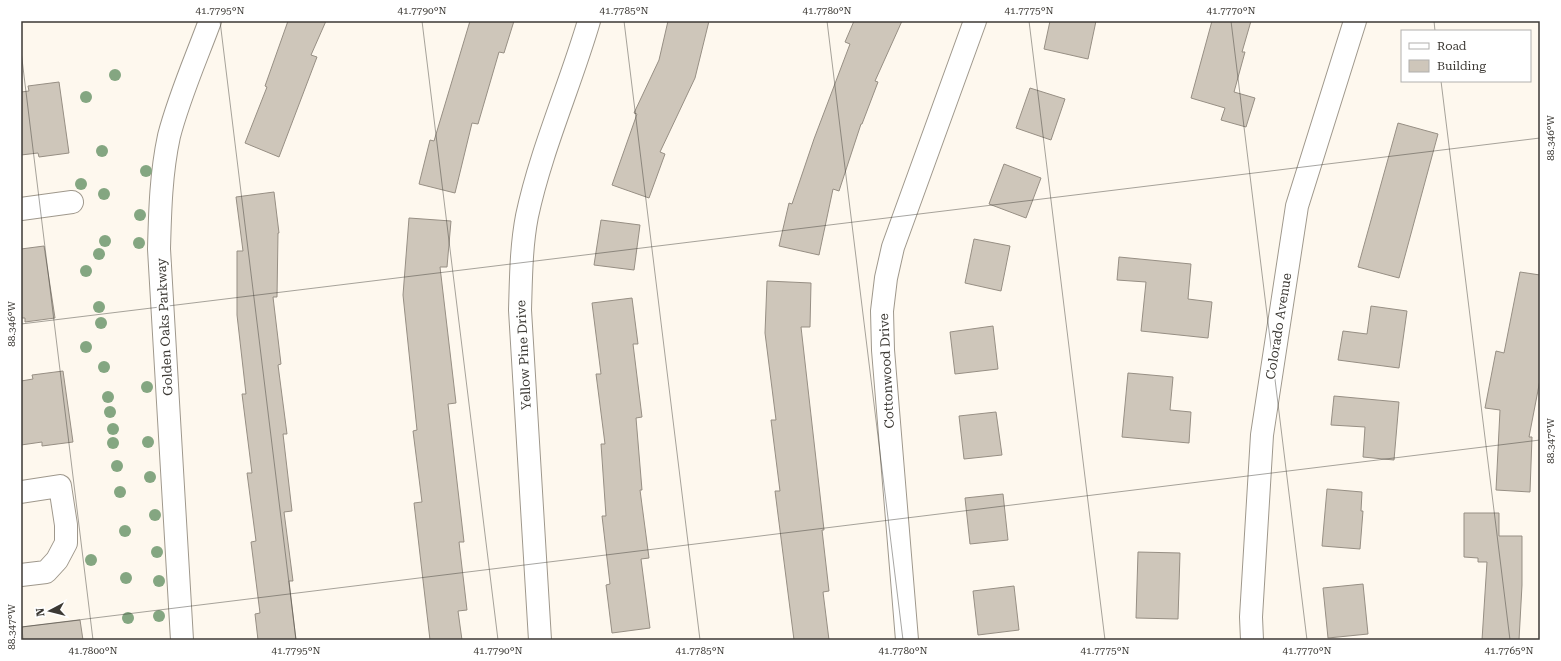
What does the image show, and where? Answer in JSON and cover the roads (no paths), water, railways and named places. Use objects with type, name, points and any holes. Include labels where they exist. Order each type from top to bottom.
[{"type":"street","name":"Golden Oaks Parkway","points":[[182,640],[159,249],[160,211],[162,179],[170,136],[210,21]]},
{"type":"street","name":"Yellow Pine Drive","points":[[540,640],[520,310],[521,259],[527,216],[537,178],[589,21]]},
{"type":"street","name":"Cottonwood Drive","points":[[907,640],[883,350],[882,311],[886,278],[893,247],[975,21]]},
{"type":"street","name":"Colorado Avenue","points":[[1252,640],[1252,593],[1262,435],[1296,206],[1355,21]]},
{"type":"street","points":[[21,209],[72,202]]},
{"type":"street","points":[[21,492],[60,486],[66,525],[66,543],[57,560],[46,572],[21,576]]}]
